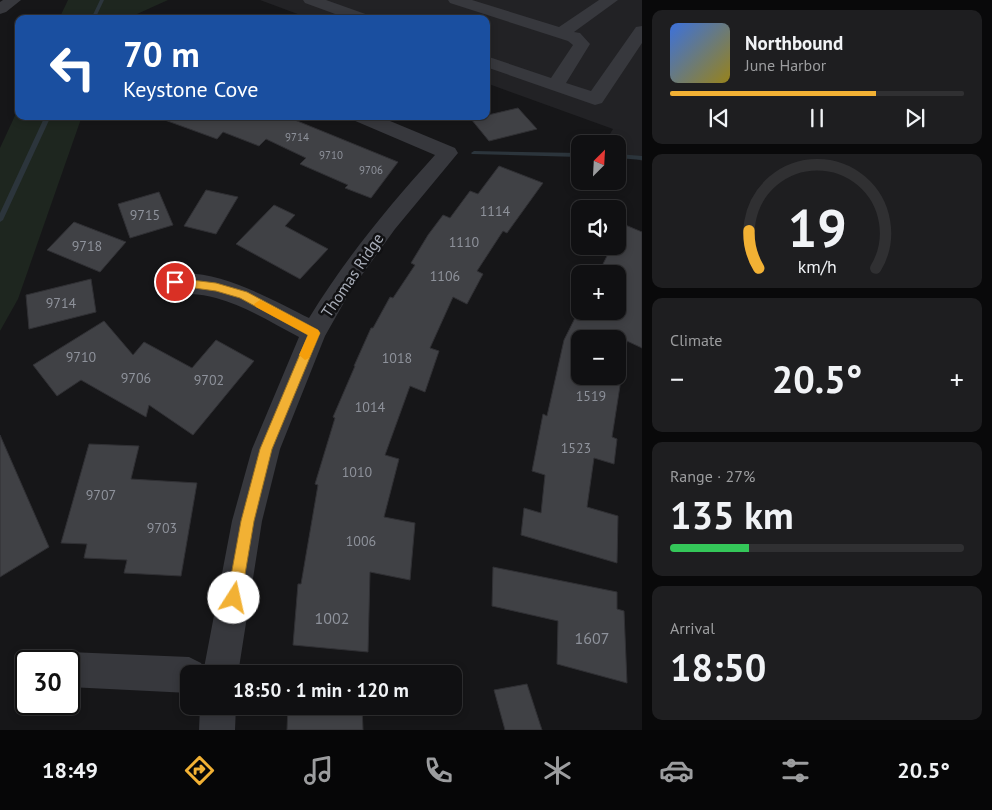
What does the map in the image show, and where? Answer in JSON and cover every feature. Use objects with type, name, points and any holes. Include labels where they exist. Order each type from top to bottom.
[{"type":"street","points":[[0,9],[13,0]]},
{"type":"street","points":[[311,0],[354,15]]},
{"type":"street","points":[[456,0],[574,37],[582,44],[555,85]]},
{"type":"street","points":[[561,33],[610,0]]},
{"type":"street","points":[[490,62],[595,99],[642,31]]},
{"type":"street","name":"Thomas Ridge","points":[[222,665],[247,521],[266,449],[314,333],[348,276],[388,223],[448,153],[370,120]]},
{"type":"street","points":[[175,282],[216,287],[243,295],[314,333]]},
{"type":"street","points":[[80,670],[180,675]]},
{"type":"street","points":[[217,730],[218,715]]},
{"type":"shaded area","points":[[68,0],[168,0],[135,15],[61,15]]},
{"type":"shaded area","points":[[260,0],[642,0],[642,161],[626,155],[626,135],[609,135],[613,129],[490,84],[490,15],[300,15]]},
{"type":"shaded area","points":[[15,116],[15,120],[81,120],[18,299],[0,331],[0,148]]},
{"type":"building","points":[[518,108],[537,129],[489,141],[472,120],[490,120],[490,115]]},
{"type":"building","points":[[165,120],[295,120],[398,162],[371,198],[345,188],[348,185],[300,164],[306,158],[266,139],[259,146],[223,132],[217,139]]},
{"type":"building","points":[[499,166],[543,183],[507,233],[503,231],[477,271],[483,274],[467,304],[453,297],[430,348],[439,351],[425,392],[410,386],[385,455],[399,459],[384,517],[415,523],[410,580],[370,572],[368,652],[293,645],[298,584],[301,584],[318,485],[315,484],[335,418],[333,417],[354,366],[371,328],[373,328],[390,297],[393,298],[415,265],[411,263],[428,235],[443,215],[450,218],[470,191],[478,194]]},
{"type":"building","points":[[206,190],[238,197],[216,234],[184,226]]},
{"type":"building","points":[[159,192],[173,225],[130,238],[118,204]]},
{"type":"building","points":[[274,205],[295,215],[285,226],[328,249],[300,279],[236,244]]},
{"type":"building","points":[[74,222],[126,242],[100,272],[47,250]]},
{"type":"building","points":[[626,225],[642,232],[642,348],[627,341],[626,347],[626,330],[571,330],[571,385],[620,385],[612,437],[617,439],[614,464],[594,458],[587,507],[618,516],[617,563],[521,535],[524,508],[541,513],[545,475],[532,471],[543,414],[547,416],[564,340],[574,320],[626,320],[626,265],[602,265],[608,255],[626,255]]},
{"type":"building","points":[[91,279],[96,312],[29,329],[26,295]]},
{"type":"building","points":[[104,321],[133,355],[144,342],[192,368],[216,340],[254,361],[193,435],[149,405],[146,417],[81,380],[57,396],[33,365]]},
{"type":"building","points":[[0,435],[49,547],[0,577]]},
{"type":"building","points":[[89,444],[139,446],[131,479],[197,483],[181,576],[124,573],[127,560],[84,558],[87,544],[61,543]]},
{"type":"building","points":[[493,567],[617,592],[617,609],[624,611],[627,683],[557,664],[558,621],[492,606]]},
{"type":"building","points":[[527,684],[542,730],[505,730],[494,690]]},
{"type":"building","points":[[288,715],[362,715],[363,730],[287,730]]},
{"type":"waterway","points":[[95,15],[102,0]]},
{"type":"waterway","points":[[0,220],[46,120]]},
{"type":"waterway","points":[[474,153],[571,155]]},
{"type":"waterway","points":[[626,157],[642,158]]},
{"type":"slow traffic","points":[[260,304],[314,333],[305,355]]},
{"type":"route","points":[[175,282],[216,287],[243,295],[314,333],[292,382],[266,449],[247,521],[234,598]]}]
